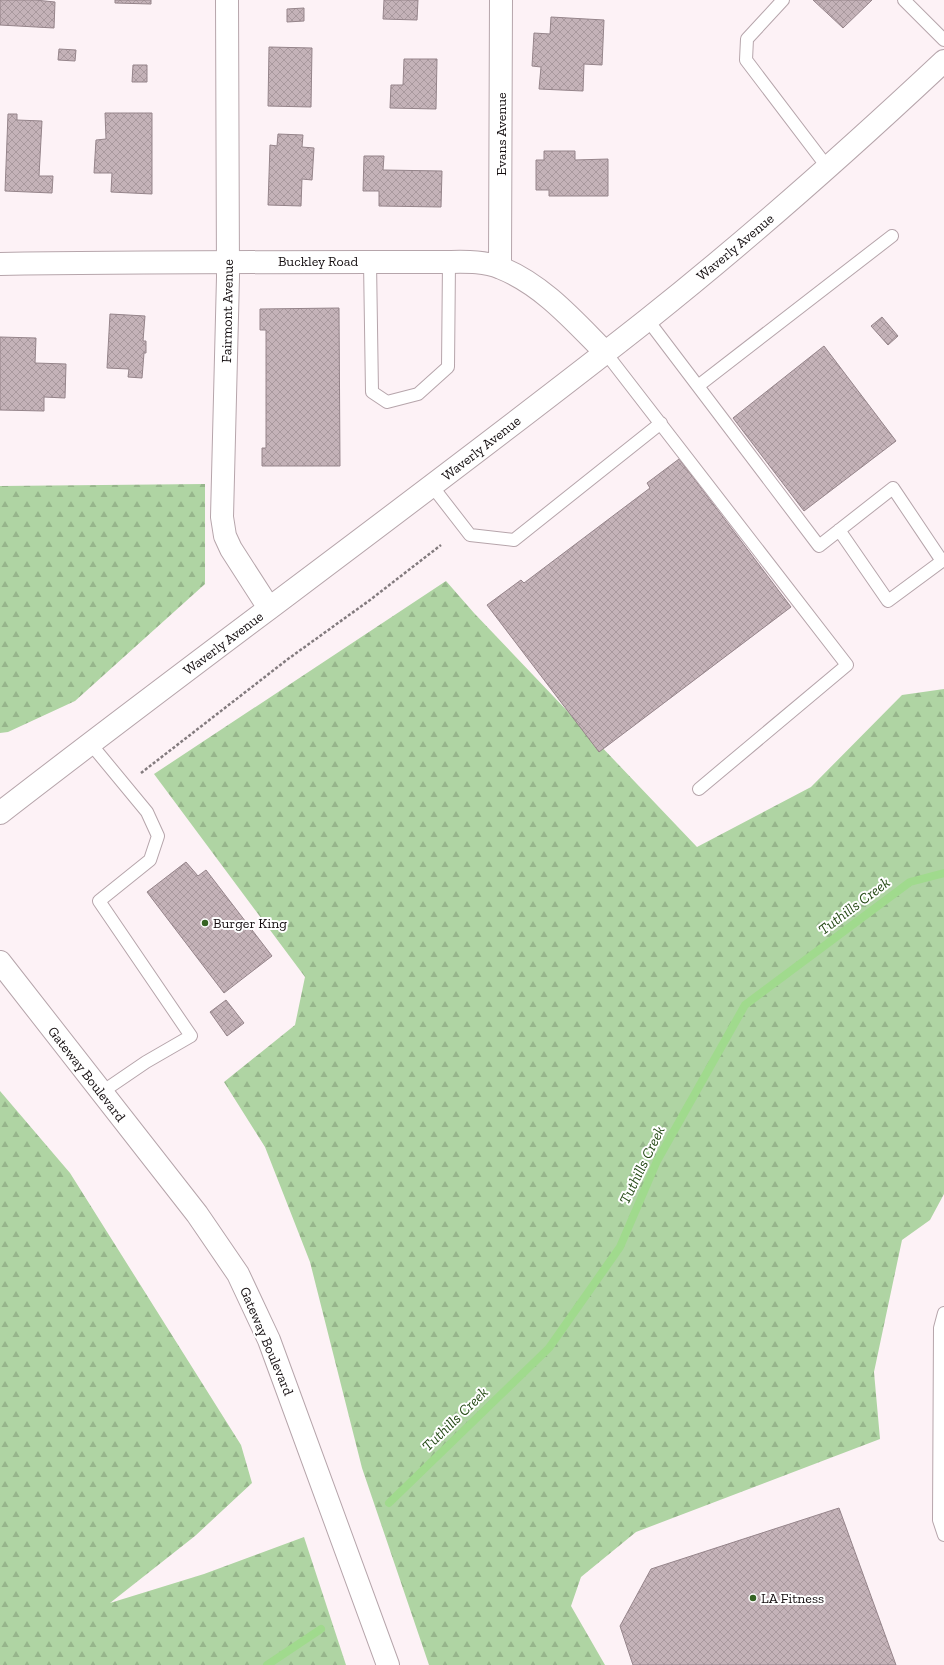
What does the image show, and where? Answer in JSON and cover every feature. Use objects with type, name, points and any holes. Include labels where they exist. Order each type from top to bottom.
[{"type":"street","name":"Fairmont Avenue","points":[[227,0],[228,261],[222,517],[225,536],[231,550],[269,608]]},
{"type":"street","name":"Evans Avenue","points":[[500,267],[501,0]]},
{"type":"street","name":"Waverly Avenue","points":[[0,813],[90,743],[432,486],[647,320],[828,168],[944,61]]},
{"type":"street","name":"Buckley Road","points":[[0,264],[228,261],[450,262],[487,264],[500,267],[519,276],[535,287],[558,306],[605,352]]},
{"type":"street","name":"Gateway Boulevard","points":[[0,962],[197,1214],[238,1274],[269,1340],[388,1665]]},
{"type":"lane","points":[[783,0],[747,39],[746,60],[828,168]]},
{"type":"lane","points":[[904,0],[944,40]]},
{"type":"lane","points":[[698,386],[892,236]]},
{"type":"lane","points":[[370,262],[372,392],[387,402],[418,394],[448,367],[450,262]]},
{"type":"lane","points":[[647,320],[819,546],[839,530],[893,488],[942,561],[888,601],[839,530]]},
{"type":"lane","points":[[605,352],[847,665],[699,789]]},
{"type":"lane","points":[[432,486],[470,535],[514,540],[661,423]]},
{"type":"lane","points":[[90,743],[147,812],[158,836],[150,860],[99,901],[192,1036],[146,1062],[102,1092]]},
{"type":"lane","points":[[944,1313],[940,1328],[939,1520],[944,1535]]},
{"type":"path","points":[[140,773],[288,659],[370,600],[441,545]]},
{"type":"green space","points":[[205,484],[205,584],[75,701],[8,732],[0,733],[0,486]]},
{"type":"green space","points":[[446,581],[474,613],[697,847],[811,787],[902,695],[944,689],[944,1194],[930,1220],[902,1240],[874,1372],[880,1439],[636,1532],[581,1577],[571,1606],[605,1665],[429,1665],[362,1468],[310,1262],[265,1147],[224,1082],[295,1025],[305,977],[154,774]]},
{"type":"green space","points":[[0,1091],[70,1173],[241,1445],[252,1483],[195,1536],[110,1603],[204,1574],[304,1537],[346,1665],[0,1665]]},
{"type":"building","points":[[0,0],[35,0],[55,2],[54,28],[0,25]]},
{"type":"building","points":[[115,0],[151,0],[151,4],[115,3]]},
{"type":"building","points":[[384,0],[418,0],[417,20],[383,19]]},
{"type":"building","points":[[813,0],[872,0],[843,28]]},
{"type":"building","points":[[304,8],[304,21],[287,22],[287,9]]},
{"type":"building","points":[[551,17],[604,20],[602,65],[584,64],[583,91],[539,89],[541,67],[532,66],[534,33],[550,34]]},
{"type":"building","points":[[269,47],[312,48],[311,107],[268,106]]},
{"type":"building","points":[[59,49],[76,50],[75,61],[58,60]]},
{"type":"building","points":[[404,59],[437,59],[436,109],[390,108],[391,85],[403,85]]},
{"type":"building","points":[[133,65],[147,65],[147,82],[132,82]]},
{"type":"building","points":[[105,113],[152,113],[152,194],[111,192],[112,173],[94,173],[96,140],[106,139]]},
{"type":"building","points":[[8,114],[17,114],[17,120],[42,121],[39,176],[53,176],[52,193],[5,191]]},
{"type":"building","points":[[278,134],[303,135],[302,147],[314,148],[312,180],[302,179],[301,206],[268,205],[270,145],[277,146]]},
{"type":"building","points":[[544,151],[575,151],[575,160],[608,159],[608,196],[549,196],[549,190],[536,190],[536,160],[544,160]]},
{"type":"building","points":[[364,156],[384,156],[383,170],[442,171],[441,207],[379,206],[379,191],[363,191]]},
{"type":"building","points":[[339,308],[340,466],[262,466],[262,448],[266,448],[266,330],[260,330],[260,309]]},
{"type":"building","points":[[110,314],[145,316],[143,341],[146,341],[146,353],[144,353],[142,378],[128,377],[129,369],[107,368]]},
{"type":"building","points":[[882,317],[898,336],[888,345],[871,326]]},
{"type":"building","points":[[0,337],[36,338],[35,363],[66,364],[65,398],[44,397],[44,411],[0,410]]},
{"type":"building","points":[[824,346],[896,441],[804,511],[733,418]]},
{"type":"building","points":[[679,459],[791,607],[599,752],[487,605],[521,580],[524,583],[650,488],[647,483]]},
{"type":"building","points":[[186,862],[198,876],[206,870],[272,956],[224,993],[147,892]]},
{"type":"building","points":[[226,1000],[244,1023],[227,1036],[210,1012]]},
{"type":"building","name":"LA Fitness","points":[[839,1508],[896,1665],[633,1665],[620,1626],[651,1569]]},
{"type":"waterway","name":"Tuthills Creek","points":[[389,1503],[549,1348],[620,1247],[657,1161],[745,1005],[910,882],[944,873]]},
{"type":"waterway","name":"Tuthills Creek","points":[[267,1665],[321,1629]]},
{"type":"place","name":"Burger King","points":[[205,923]]},
{"type":"place","name":"LA Fitness","points":[[753,1598]]}]
